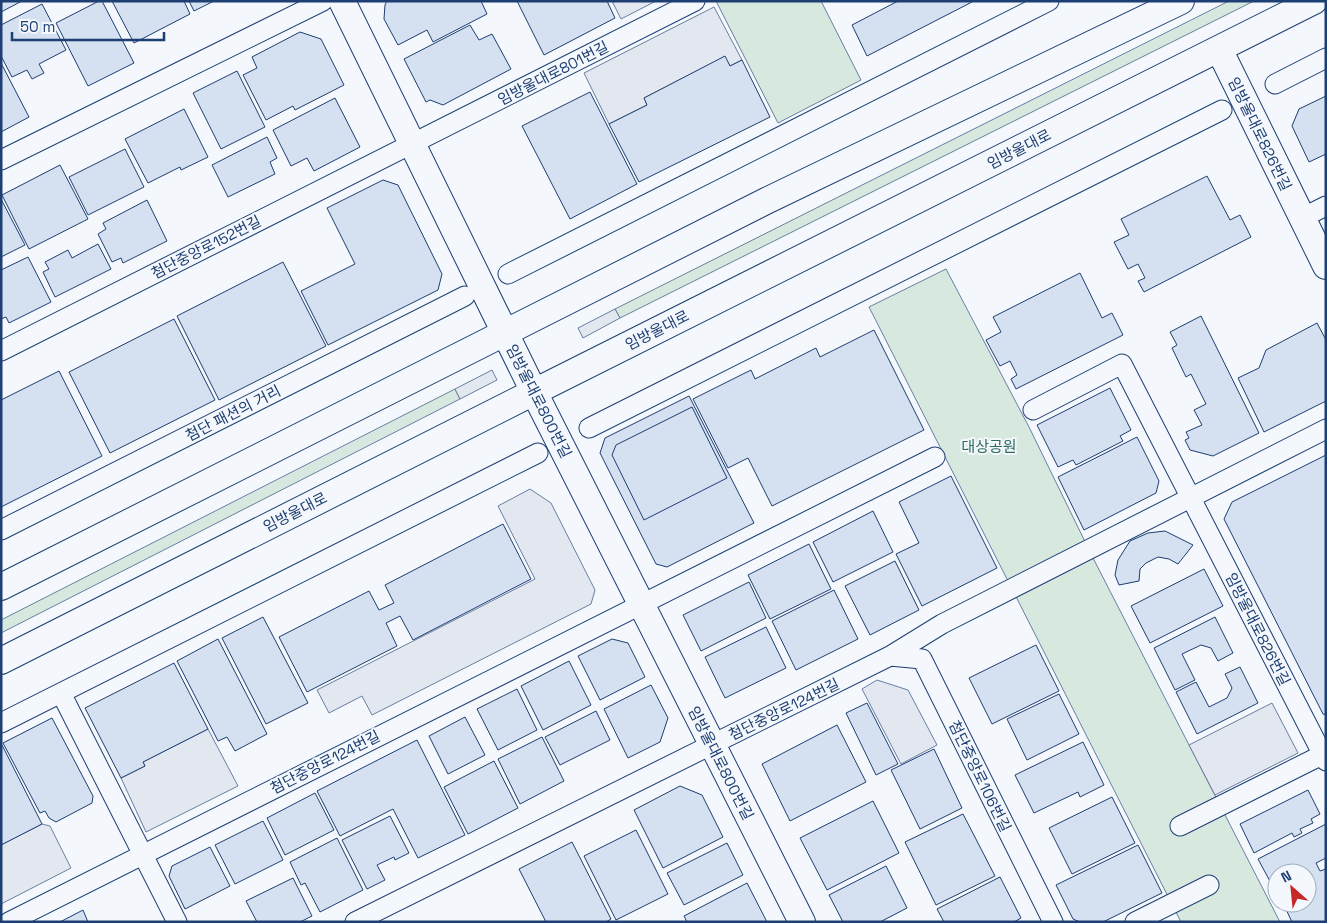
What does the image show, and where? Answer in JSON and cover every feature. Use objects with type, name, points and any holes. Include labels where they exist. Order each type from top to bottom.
[{"type":"main road","points":[[342,1],[504,332]]},
{"type":"main road","points":[[1,587],[774,197],[1181,1]]},
{"type":"main road","name":"임방울대로","points":[[1,661],[1314,1]]},
{"type":"main road","name":"임방울대로826번길","points":[[1219,49],[1326,266]]},
{"type":"main road","name":"임방울대로800번길","points":[[504,332],[802,922]]},
{"type":"street","points":[[1,160],[323,1]]},
{"type":"street","name":"임방울대로801번길","points":[[411,144],[695,1]]},
{"type":"street","points":[[508,274],[1049,1]]},
{"type":"street","points":[[1274,84],[1326,58]]},
{"type":"street","points":[[589,428],[1222,110]]},
{"type":"street","name":"첨단중앙로152번길","points":[[1,351],[411,144]]},
{"type":"street","points":[[1302,218],[1326,206]]},
{"type":"street","name":"첨단 패션의 거리","points":[[1,530],[465,296]]},
{"type":"street","name":"임방울대로826번길","points":[[1033,410],[1122,364],[1325,756]]},
{"type":"street","points":[[1190,497],[1326,429]]},
{"type":"street","points":[[1,723],[538,454]]},
{"type":"street","points":[[641,603],[935,457]]},
{"type":"street","name":"첨단중앙로124번길","points":[[362,920],[890,656],[942,624],[1190,497]]},
{"type":"street","name":"첨단중앙로124번길","points":[[9,922],[641,603]]},
{"type":"street","name":"첨단중앙로106번길","points":[[890,656],[922,659],[1053,922]]},
{"type":"street","points":[[61,693],[177,922]]},
{"type":"street","points":[[1180,826],[1325,756]]},
{"type":"street","points":[[1135,922],[1209,885]]},
{"type":"green space","points":[[716,1],[821,1],[861,80],[778,123]]},
{"type":"green space","points":[[1229,1],[1254,1],[620,318],[615,309]]},
{"type":"green space","name":"대상공원","points":[[946,269],[1029,427],[1093,558],[1267,897],[1267,913],[1275,913],[1280,922],[1181,922],[869,307]]},
{"type":"green space","points":[[455,389],[460,399],[1,633],[1,620]]},
{"type":"shaded area","points":[[612,1],[656,1],[621,19]]},
{"type":"shaded area","points":[[714,7],[742,60],[730,66],[724,57],[644,98],[647,105],[609,124],[584,73]]},
{"type":"shaded area","points":[[615,309],[620,318],[583,338],[578,328]]},
{"type":"shaded area","points":[[492,370],[497,380],[460,399],[455,389]]},
{"type":"shaded area","points":[[530,489],[551,503],[595,590],[591,604],[372,715],[362,696],[329,713],[317,690],[535,579],[498,506]]},
{"type":"shaded area","points":[[877,680],[908,690],[937,745],[901,764],[862,689]]},
{"type":"shaded area","points":[[1272,703],[1298,753],[1215,795],[1189,745]]},
{"type":"shaded area","points":[[208,729],[238,786],[146,832],[121,778],[145,766],[143,762]]},
{"type":"shaded area","points":[[42,824],[50,826],[71,868],[1,904],[1,845]]},
{"type":"building","points":[[1,1],[22,1],[1,12]]},
{"type":"building","points":[[102,1],[134,63],[88,86],[56,23]]},
{"type":"building","points":[[112,1],[184,1],[190,14],[134,43]]},
{"type":"building","points":[[189,1],[214,1],[194,11]]},
{"type":"building","points":[[387,1],[481,1],[487,14],[433,42],[427,30],[398,45],[384,19]]},
{"type":"building","points":[[517,1],[607,1],[615,18],[544,55]]},
{"type":"building","points":[[898,1],[972,2],[867,56],[852,25]]},
{"type":"building","points":[[42,4],[66,50],[39,64],[44,73],[32,79],[27,70],[12,77],[1,56],[1,25]]},
{"type":"building","points":[[470,25],[479,40],[492,34],[511,69],[443,105],[430,100],[426,102],[404,59]]},
{"type":"building","points":[[300,32],[321,39],[344,85],[295,110],[293,106],[266,120],[243,75],[257,68],[252,57]]},
{"type":"building","points":[[725,56],[730,66],[742,60],[770,117],[639,182],[609,124],[647,105],[644,98]]},
{"type":"building","points":[[1,63],[29,117],[1,132]]},
{"type":"building","points":[[237,71],[265,127],[221,149],[193,93]]},
{"type":"building","points":[[590,92],[637,184],[570,219],[522,126]]},
{"type":"building","points":[[1326,96],[1326,154],[1309,162],[1292,126],[1299,109]]},
{"type":"building","points":[[335,98],[360,147],[314,171],[307,158],[291,166],[273,130]]},
{"type":"building","points":[[184,109],[208,157],[181,170],[180,167],[148,183],[125,139]]},
{"type":"building","points":[[267,137],[277,158],[270,162],[275,174],[228,197],[212,165]]},
{"type":"building","points":[[125,149],[144,187],[88,215],[69,177]]},
{"type":"building","points":[[60,165],[88,219],[29,249],[2,195]]},
{"type":"building","points":[[1207,176],[1230,220],[1240,215],[1251,237],[1144,292],[1138,281],[1145,278],[1138,264],[1128,269],[1114,242],[1129,235],[1121,219]]},
{"type":"building","points":[[383,180],[398,185],[442,274],[438,290],[328,345],[301,291],[355,264],[327,208]]},
{"type":"building","points":[[1,199],[25,245],[1,257]]},
{"type":"building","points":[[147,200],[167,241],[123,263],[121,258],[112,262],[98,234],[106,229],[103,223]]},
{"type":"building","points":[[98,244],[111,269],[55,297],[43,272],[49,269],[45,262],[68,250],[72,258]]},
{"type":"building","points":[[28,257],[51,302],[9,323],[6,317],[1,319],[1,270]]},
{"type":"building","points":[[283,262],[326,346],[219,400],[177,316]]},
{"type":"building","points":[[1080,273],[1102,318],[1112,313],[1123,335],[1016,389],[1011,379],[1017,375],[1010,361],[1000,366],[986,340],[1001,332],[993,317]]},
{"type":"building","points":[[1201,316],[1259,433],[1213,456],[1190,450],[1185,440],[1189,438],[1186,432],[1202,425],[1194,410],[1206,404],[1191,374],[1186,377],[1172,348],[1177,345],[1170,332]]},
{"type":"building","points":[[174,319],[215,400],[110,453],[69,372]]},
{"type":"building","points":[[1317,323],[1326,340],[1326,401],[1264,432],[1238,378],[1259,368],[1266,350]]},
{"type":"building","points":[[874,330],[924,430],[772,506],[748,458],[728,468],[693,399],[751,370],[755,379],[816,348],[820,357]]},
{"type":"building","points":[[59,371],[102,456],[1,507],[1,400]]},
{"type":"building","points":[[1110,388],[1131,430],[1120,436],[1123,441],[1076,465],[1073,460],[1058,467],[1037,425]]},
{"type":"building","points":[[689,396],[754,523],[667,567],[656,564],[600,453],[605,438]]},
{"type":"building","points":[[692,407],[727,478],[644,520],[612,455],[616,445]]},
{"type":"building","points":[[1137,437],[1159,481],[1156,493],[1084,530],[1058,477]]},
{"type":"building","points":[[1326,455],[1326,715],[1323,714],[1224,519],[1232,502]]},
{"type":"building","points":[[951,476],[997,568],[922,606],[896,554],[919,543],[899,502]]},
{"type":"building","points":[[873,511],[893,552],[833,582],[813,542]]},
{"type":"building","points":[[503,524],[531,579],[413,640],[400,616],[386,623],[397,646],[307,692],[279,637],[369,591],[379,610],[394,603],[385,585]]},
{"type":"building","points":[[1165,531],[1193,545],[1178,564],[1169,559],[1158,557],[1146,563],[1140,569],[1139,581],[1119,585],[1115,575],[1118,560],[1130,541],[1148,533]]},
{"type":"building","points":[[809,544],[831,589],[770,619],[748,575]]},
{"type":"building","points":[[895,561],[919,610],[870,635],[845,586]]},
{"type":"building","points":[[1204,569],[1223,606],[1150,643],[1131,606]]},
{"type":"building","points":[[749,582],[766,618],[701,651],[683,615]]},
{"type":"building","points":[[834,590],[858,639],[796,670],[772,621]]},
{"type":"building","points":[[263,617],[308,703],[266,724],[222,638]]},
{"type":"building","points":[[1215,617],[1233,653],[1218,661],[1211,648],[1201,645],[1182,654],[1195,680],[1175,690],[1154,648]]},
{"type":"building","points":[[766,627],[786,668],[725,698],[705,657]]},
{"type":"building","points":[[218,639],[267,734],[235,751],[227,737],[218,741],[177,661]]},
{"type":"building","points":[[612,639],[628,643],[645,677],[600,700],[578,656]]},
{"type":"building","points":[[1036,645],[1059,691],[992,724],[969,678]]},
{"type":"building","points":[[569,661],[591,705],[543,730],[521,686]]},
{"type":"building","points":[[174,663],[208,729],[143,762],[145,766],[121,778],[85,708]]},
{"type":"building","points":[[1240,667],[1258,703],[1197,734],[1176,692],[1196,682],[1209,707],[1227,698],[1232,688],[1225,674]]},
{"type":"building","points":[[651,685],[668,718],[660,742],[628,758],[604,709]]},
{"type":"building","points":[[517,689],[537,730],[498,750],[477,709]]},
{"type":"building","points":[[1059,694],[1079,734],[1027,760],[1007,719]]},
{"type":"building","points":[[867,703],[898,764],[876,775],[846,713]]},
{"type":"building","points":[[596,711],[610,740],[560,765],[545,737]]},
{"type":"building","points":[[465,717],[485,755],[448,774],[429,736]]},
{"type":"building","points":[[52,718],[93,796],[92,803],[56,822],[49,818],[45,811],[40,813],[3,743]]},
{"type":"building","points":[[837,725],[866,782],[790,821],[762,764]]},
{"type":"building","points":[[542,737],[564,781],[520,804],[498,759]]},
{"type":"building","points":[[417,740],[465,835],[418,858],[393,809],[340,836],[317,791]]},
{"type":"building","points":[[1083,742],[1104,785],[1080,797],[1078,792],[1034,813],[1015,775]]},
{"type":"building","points":[[1,746],[42,824],[1,845]]},
{"type":"building","points":[[934,749],[962,808],[920,829],[891,770]]},
{"type":"building","points":[[494,761],[518,808],[468,834],[444,787]]},
{"type":"building","points":[[680,786],[702,795],[723,837],[663,868],[634,810]]},
{"type":"building","points":[[1308,790],[1320,814],[1311,819],[1313,823],[1300,829],[1302,833],[1294,837],[1292,833],[1254,853],[1240,824]]},
{"type":"building","points":[[315,793],[334,830],[285,855],[267,818]]},
{"type":"building","points":[[1112,797],[1135,843],[1072,874],[1049,828]]},
{"type":"building","points":[[873,801],[899,853],[827,890],[800,838]]},
{"type":"building","points":[[963,814],[995,876],[936,905],[905,842]]},
{"type":"building","points":[[390,816],[409,853],[395,860],[394,857],[377,865],[385,880],[367,889],[342,840]]},
{"type":"building","points":[[263,821],[283,860],[235,884],[215,845]]},
{"type":"building","points":[[1326,824],[1326,858],[1316,863],[1267,863],[1267,876],[1258,859]]},
{"type":"building","points":[[636,830],[668,894],[616,920],[584,856]]},
{"type":"building","points":[[337,838],[363,890],[320,912],[305,883],[301,885],[290,862]]},
{"type":"building","points":[[572,842],[611,919],[606,922],[546,922],[519,869]]},
{"type":"building","points":[[727,843],[743,875],[684,905],[667,873]]},
{"type":"building","points":[[1138,845],[1162,893],[1103,922],[1080,922],[1073,919],[1056,885]]},
{"type":"building","points":[[210,847],[230,886],[185,909],[169,876],[172,866]]},
{"type":"building","points":[[1317,865],[1320,871],[1326,869],[1326,922],[1292,922],[1288,913],[1317,913]]},
{"type":"building","points":[[886,866],[907,908],[880,922],[843,922],[829,895]]},
{"type":"building","points":[[1000,877],[1021,918],[1014,922],[944,922],[937,909]]},
{"type":"building","points":[[293,878],[312,916],[300,922],[257,922],[246,901]]},
{"type":"building","points":[[747,883],[767,922],[687,922],[684,916]]},
{"type":"building","points":[[83,910],[88,922],[60,922]]}]
